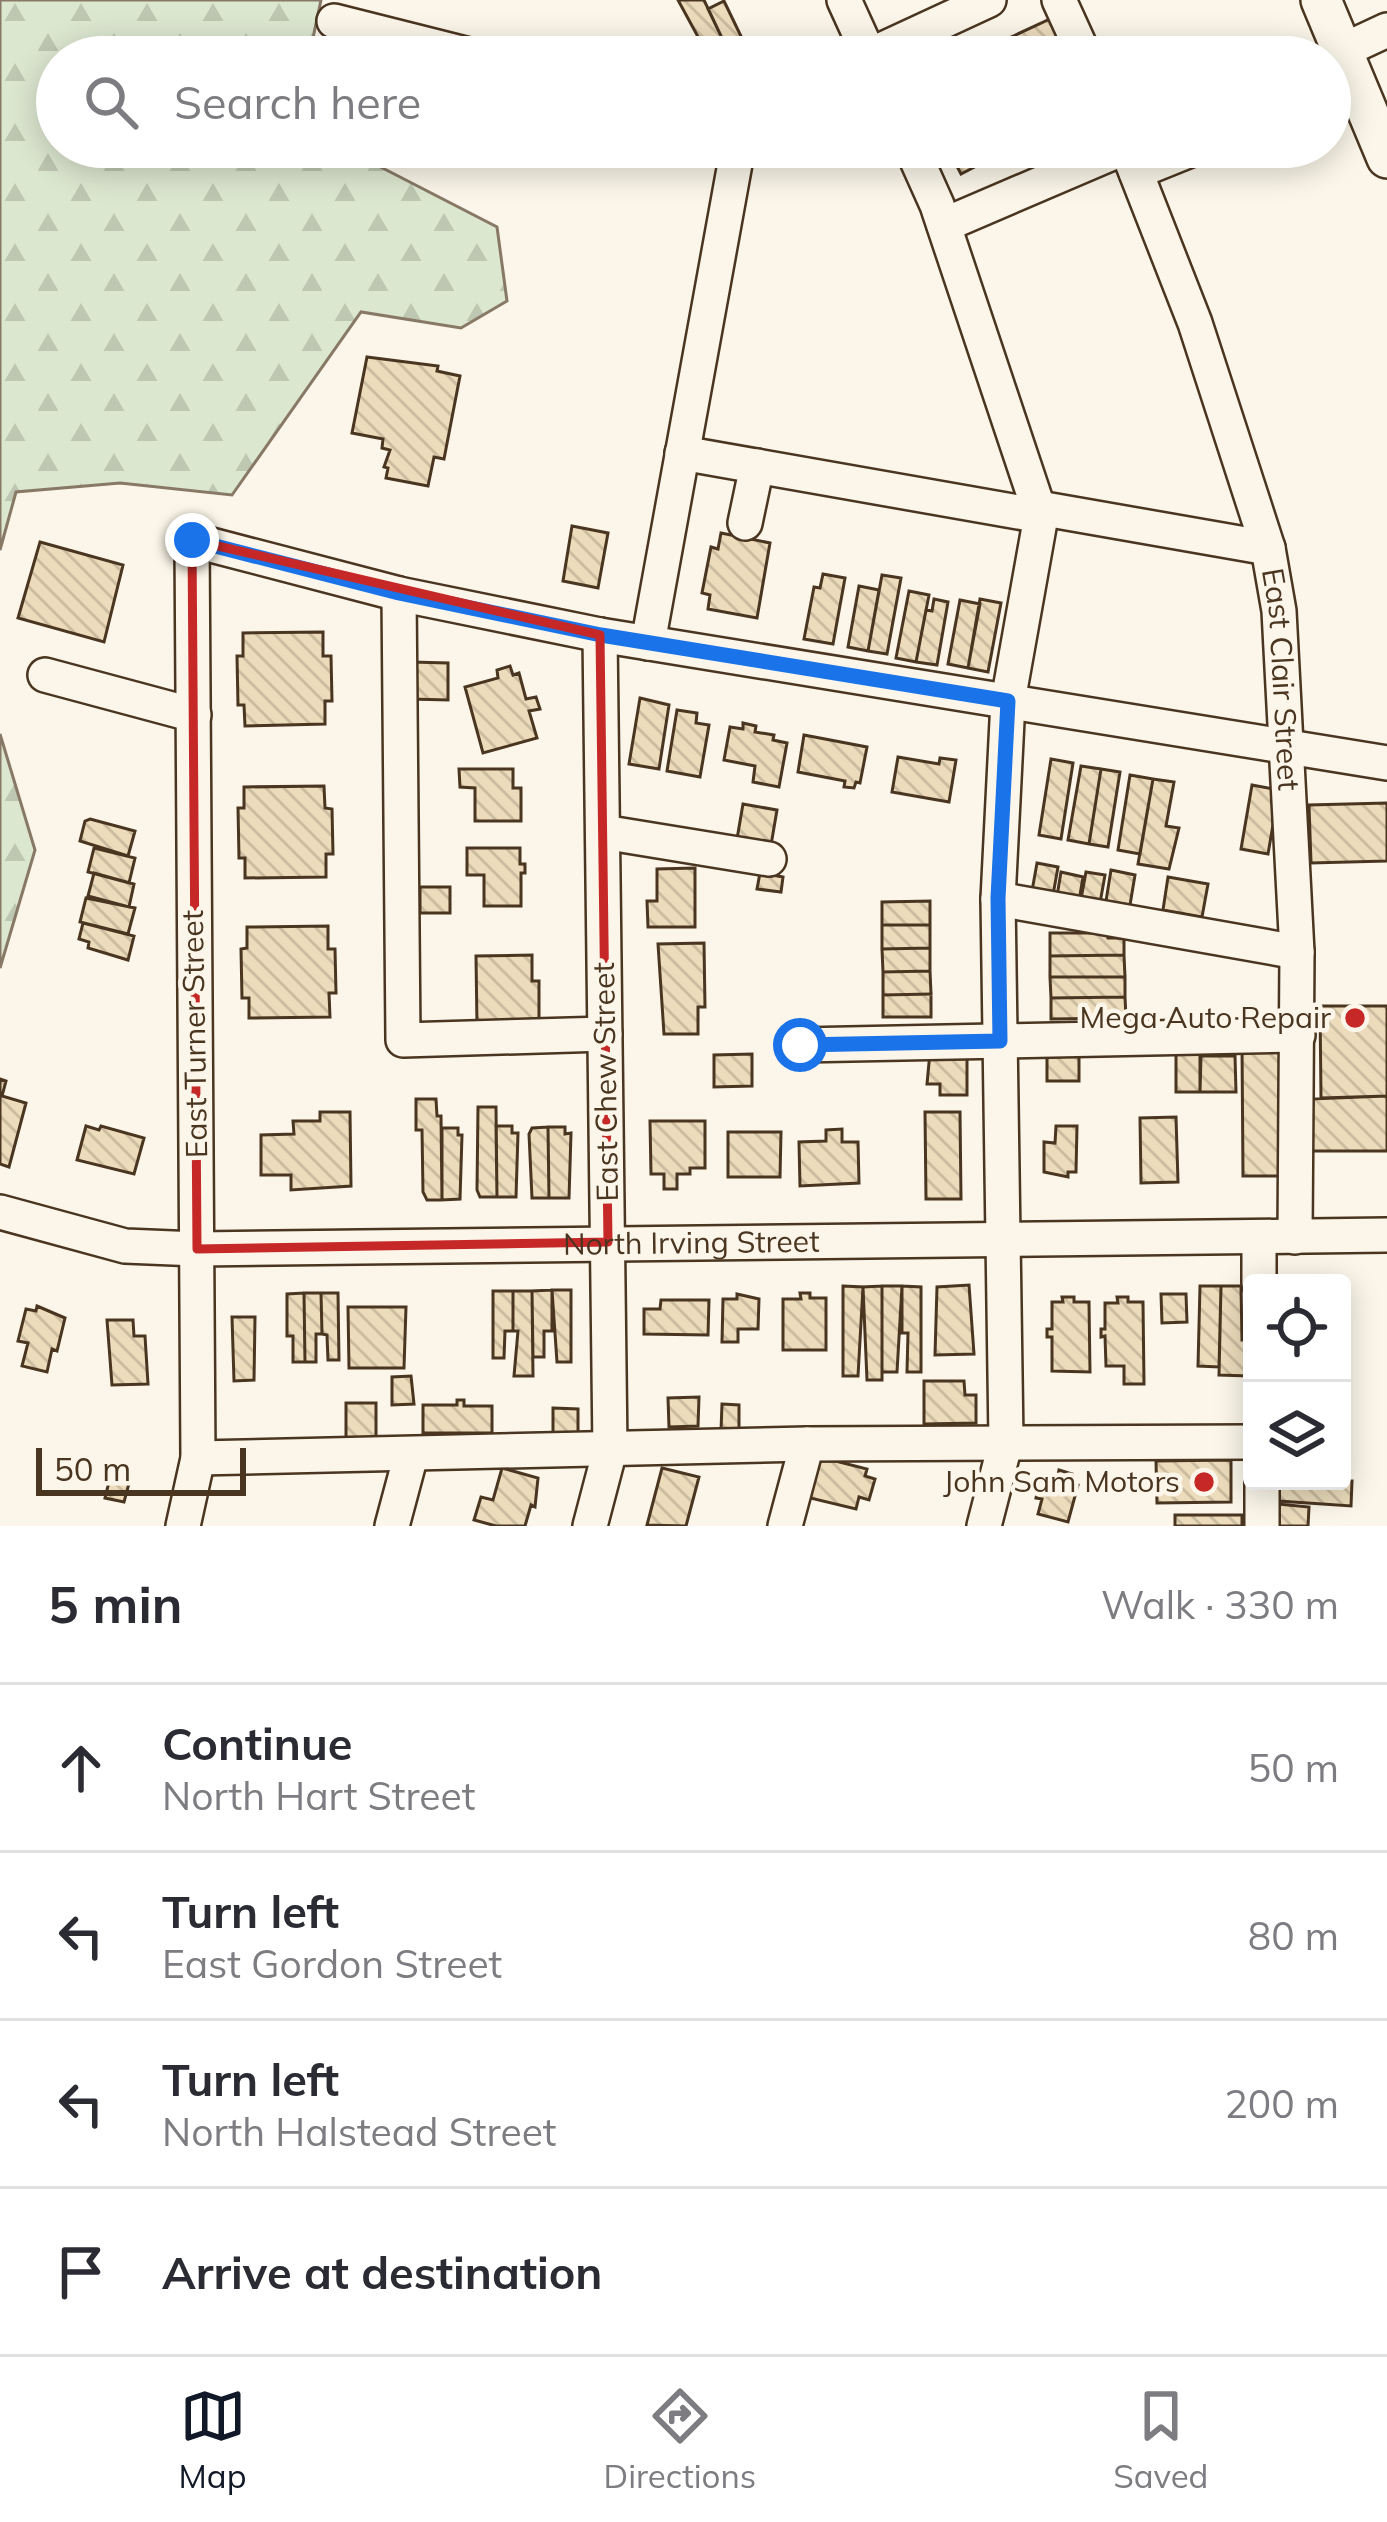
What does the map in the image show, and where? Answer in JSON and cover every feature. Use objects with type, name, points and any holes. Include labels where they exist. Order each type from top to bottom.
[{"type":"main road","points":[[1321,0],[1331,36]]},
{"type":"main road","points":[[1351,91],[1387,158]]},
{"type":"street","points":[[844,0],[859,36]]},
{"type":"street","points":[[911,36],[989,0]]},
{"type":"street","points":[[1059,0],[1075,36]]},
{"type":"street","points":[[334,21],[394,36]]},
{"type":"street","points":[[1351,68],[1387,30]]},
{"type":"street","points":[[648,643],[734,168]]},
{"type":"street","points":[[920,168],[944,225],[1040,512],[1008,701],[998,898],[1006,1441],[984,1526]]},
{"type":"street","points":[[944,225],[1106,168]]},
{"type":"street","name":"East Clair Street","points":[[1135,168],[1195,323],[1268,548],[1283,648],[1297,952],[1295,1237]]},
{"type":"street","points":[[682,452],[1268,548]]},
{"type":"street","points":[[745,523],[757,466]]},
{"type":"street","name":"East Turner Street","points":[[183,1526],[198,1458],[192,540],[399,593]]},
{"type":"street","points":[[605,1034],[403,1040],[399,593],[601,635],[1387,763]]},
{"type":"street","name":"East Chew Street","points":[[590,1526],[610,1450],[601,635]]},
{"type":"street","points":[[45,675],[194,716]]},
{"type":"street","points":[[603,832],[770,860]]},
{"type":"street","points":[[998,898],[1297,952]]},
{"type":"street","points":[[800,1045],[1298,1035]]},
{"type":"street","name":"North Irving Street","points":[[0,1212],[125,1246],[197,1249],[1387,1235]]},
{"type":"street","points":[[1259,1238],[1259,1274]]},
{"type":"street","points":[[198,1458],[807,1444],[1243,1442]]},
{"type":"street","points":[[785,1526],[807,1444]]},
{"type":"street","points":[[392,1526],[411,1455]]},
{"type":"street","points":[[1262,1490],[1262,1526]]},
{"type":"highlighted area","points":[[192,540],[600,635],[608,1242],[197,1249]]},
{"type":"green space","points":[[0,0],[321,0],[313,36],[36,36],[36,168],[383,168],[497,227],[507,301],[461,328],[361,312],[232,495],[120,483],[16,492],[0,550]]},
{"type":"green space","points":[[0,734],[35,850],[0,968]]},
{"type":"building","points":[[678,0],[704,0],[721,36],[698,36]]},
{"type":"building","points":[[724,1],[741,36],[721,36],[708,9]]},
{"type":"building","points":[[1050,19],[1058,36],[1013,36]]},
{"type":"building","points":[[367,357],[438,366],[437,371],[460,376],[444,459],[434,457],[428,486],[386,478],[390,450],[382,448],[383,439],[352,433]]},
{"type":"building","points":[[572,526],[608,533],[598,588],[563,581]]},
{"type":"building","points":[[721,533],[770,543],[757,618],[708,609],[710,595],[702,593],[711,547],[718,549]]},
{"type":"building","points":[[40,542],[123,565],[104,642],[18,618]]},
{"type":"building","points":[[823,574],[845,578],[833,644],[804,639],[814,587],[820,588]]},
{"type":"building","points":[[882,575],[901,578],[887,654],[868,651]]},
{"type":"building","points":[[859,586],[879,590],[868,651],[848,647]]},
{"type":"building","points":[[909,591],[929,595],[916,662],[896,658]]},
{"type":"building","points":[[934,599],[948,602],[937,665],[916,662],[926,610],[932,611]]},
{"type":"building","points":[[980,599],[1001,603],[988,672],[968,668]]},
{"type":"building","points":[[960,600],[980,604],[968,668],[948,664]]},
{"type":"building","points":[[323,632],[323,656],[331,656],[332,701],[325,701],[325,724],[245,726],[244,705],[238,705],[237,656],[243,656],[243,633]]},
{"type":"building","points":[[411,662],[448,663],[448,700],[410,699]]},
{"type":"building","points":[[510,666],[513,675],[519,673],[526,699],[536,697],[540,709],[529,711],[537,738],[483,753],[465,687],[498,678],[497,670]]},
{"type":"building","points":[[640,698],[669,705],[659,769],[629,764]]},
{"type":"building","points":[[677,710],[697,713],[696,723],[709,725],[700,777],[667,771]]},
{"type":"building","points":[[743,723],[787,743],[779,787],[753,782],[755,766],[724,760],[730,727],[743,729]]},
{"type":"building","points":[[804,735],[867,747],[860,783],[844,787],[845,781],[798,772]]},
{"type":"building","points":[[898,757],[939,764],[940,758],[956,760],[949,802],[892,792]]},
{"type":"building","points":[[1051,759],[1073,763],[1061,839],[1039,835]]},
{"type":"building","points":[[1081,766],[1101,769],[1089,844],[1068,840]]},
{"type":"building","points":[[459,769],[513,769],[513,788],[521,788],[521,821],[475,821],[475,788],[460,787]]},
{"type":"building","points":[[1101,769],[1120,772],[1108,847],[1089,844]]},
{"type":"building","points":[[1130,775],[1153,779],[1140,854],[1118,850]]},
{"type":"building","points":[[1153,779],[1174,782],[1166,826],[1179,828],[1169,869],[1138,864]]},
{"type":"building","points":[[1252,785],[1279,790],[1268,854],[1241,849]]},
{"type":"building","points":[[324,786],[325,808],[332,809],[333,854],[326,854],[326,877],[245,878],[245,858],[239,858],[238,808],[244,808],[244,787]]},
{"type":"building","points":[[1387,803],[1387,861],[1311,863],[1309,805]]},
{"type":"building","points":[[743,804],[777,810],[771,845],[737,839]]},
{"type":"building","points":[[85,821],[135,831],[128,856],[80,841]]},
{"type":"building","points":[[94,848],[135,858],[129,883],[88,872]]},
{"type":"building","points":[[467,848],[520,848],[520,864],[525,864],[521,906],[484,906],[484,875],[467,875]]},
{"type":"building","points":[[1037,863],[1058,867],[1053,895],[1032,891]]},
{"type":"building","points":[[695,868],[695,927],[648,927],[647,901],[657,901],[657,869]]},
{"type":"building","points":[[1111,870],[1135,875],[1130,905],[1106,901]]},
{"type":"building","points":[[1061,872],[1083,877],[1079,901],[1057,896]]},
{"type":"building","points":[[1086,872],[1105,875],[1100,903],[1081,899]]},
{"type":"building","points":[[94,873],[134,884],[129,907],[88,896]]},
{"type":"building","points":[[760,873],[783,877],[781,892],[757,889]]},
{"type":"building","points":[[1168,877],[1208,884],[1202,917],[1163,910]]},
{"type":"building","points":[[420,887],[450,887],[450,913],[420,913]]},
{"type":"building","points":[[86,898],[135,908],[128,934],[80,922]]},
{"type":"building","points":[[930,901],[930,925],[882,925],[882,902]]},
{"type":"building","points":[[83,923],[134,936],[128,960],[88,948],[89,942],[79,939]]},
{"type":"building","points":[[882,925],[930,925],[930,948],[882,949]]},
{"type":"building","points":[[328,926],[328,949],[335,949],[336,993],[329,993],[330,1017],[249,1018],[249,998],[242,998],[241,949],[247,948],[247,927]]},
{"type":"building","points":[[1050,933],[1107,933],[1108,938],[1124,938],[1124,955],[1050,956]]},
{"type":"building","points":[[704,943],[705,1007],[698,1007],[698,1034],[664,1034],[658,944]]},
{"type":"building","points":[[930,948],[930,971],[883,972],[882,949]]},
{"type":"building","points":[[532,955],[532,981],[539,981],[539,1025],[477,1025],[476,956]]},
{"type":"building","points":[[1124,955],[1125,977],[1050,977],[1050,956]]},
{"type":"building","points":[[930,971],[931,994],[883,995],[883,972]]},
{"type":"building","points":[[1050,977],[1125,977],[1125,997],[1051,998]]},
{"type":"building","points":[[931,994],[931,1017],[883,1017],[883,995]]},
{"type":"building","points":[[1125,997],[1126,1018],[1051,1019],[1051,998]]},
{"type":"building","points":[[1320,1006],[1387,1006],[1387,1096],[1321,1098]]},
{"type":"building","points":[[1282,1044],[1282,1176],[1243,1176],[1242,1045]]},
{"type":"building","points":[[930,1052],[967,1052],[967,1095],[940,1095],[940,1084],[927,1084]]},
{"type":"building","points":[[1047,1053],[1079,1053],[1079,1081],[1047,1081]]},
{"type":"building","points":[[1176,1053],[1200,1053],[1200,1092],[1176,1092]]},
{"type":"building","points":[[752,1054],[752,1086],[714,1087],[714,1055]]},
{"type":"building","points":[[1201,1056],[1235,1056],[1236,1092],[1200,1092]]},
{"type":"building","points":[[0,1079],[6,1081],[2,1096],[26,1103],[9,1167],[0,1164]]},
{"type":"building","points":[[1387,1096],[1387,1151],[1310,1151],[1310,1099]]},
{"type":"building","points":[[416,1099],[436,1099],[437,1116],[441,1116],[442,1200],[427,1200],[423,1192],[422,1130],[416,1130]]},
{"type":"building","points":[[478,1107],[496,1107],[497,1197],[480,1197],[477,1190]]},
{"type":"building","points":[[320,1112],[350,1112],[351,1186],[291,1190],[291,1175],[261,1175],[261,1135],[294,1134],[293,1121],[320,1121]]},
{"type":"building","points":[[925,1112],[960,1112],[961,1199],[926,1199]]},
{"type":"building","points":[[1176,1117],[1178,1182],[1141,1183],[1140,1118]]},
{"type":"building","points":[[650,1121],[705,1121],[705,1168],[677,1174],[677,1189],[664,1189],[664,1174],[651,1174]]},
{"type":"building","points":[[86,1126],[144,1138],[134,1174],[77,1160]]},
{"type":"building","points":[[496,1126],[512,1126],[512,1133],[518,1133],[516,1197],[497,1197]]},
{"type":"building","points":[[1056,1126],[1077,1126],[1076,1172],[1068,1172],[1068,1177],[1044,1172],[1044,1142],[1055,1143]]},
{"type":"building","points":[[548,1127],[549,1198],[532,1198],[529,1134],[532,1128]]},
{"type":"building","points":[[548,1127],[565,1127],[565,1134],[571,1133],[569,1198],[549,1198]]},
{"type":"building","points":[[442,1128],[458,1128],[462,1135],[460,1199],[442,1200]]},
{"type":"building","points":[[842,1129],[842,1142],[858,1142],[859,1183],[800,1186],[799,1142],[826,1141],[826,1130]]},
{"type":"building","points":[[728,1132],[781,1132],[780,1177],[728,1177]]},
{"type":"building","points":[[969,1285],[974,1354],[935,1355],[937,1287]]},
{"type":"building","points":[[843,1286],[863,1287],[858,1376],[843,1376]]},
{"type":"building","points":[[882,1286],[882,1380],[867,1380],[863,1287]]},
{"type":"building","points":[[882,1286],[902,1286],[897,1372],[882,1372]]},
{"type":"building","points":[[902,1286],[921,1287],[921,1372],[907,1372]]},
{"type":"building","points":[[1200,1286],[1221,1286],[1219,1367],[1198,1366]]},
{"type":"building","points":[[1221,1286],[1241,1286],[1243,1376],[1219,1375]]},
{"type":"building","points":[[552,1290],[552,1331],[544,1331],[544,1357],[533,1357],[532,1291]]},
{"type":"building","points":[[552,1290],[571,1290],[571,1362],[557,1362]]},
{"type":"building","points":[[493,1291],[513,1291],[513,1331],[505,1331],[504,1358],[493,1358]]},
{"type":"building","points":[[513,1291],[532,1291],[533,1376],[514,1376],[518,1331],[513,1331]]},
{"type":"building","points":[[304,1293],[305,1362],[293,1362],[293,1336],[287,1336],[287,1294]]},
{"type":"building","points":[[304,1293],[321,1293],[322,1334],[316,1334],[316,1362],[305,1362]]},
{"type":"building","points":[[321,1293],[338,1293],[339,1360],[328,1360]]},
{"type":"building","points":[[800,1293],[826,1298],[826,1350],[783,1350],[783,1299],[801,1299]]},
{"type":"building","points":[[737,1294],[759,1299],[758,1329],[738,1329],[738,1342],[722,1342],[723,1299],[737,1299]]},
{"type":"building","points":[[1161,1294],[1186,1294],[1187,1322],[1162,1323]]},
{"type":"building","points":[[1062,1297],[1089,1302],[1090,1372],[1052,1371],[1052,1337],[1047,1337],[1047,1329],[1052,1329],[1052,1302],[1063,1302]]},
{"type":"building","points":[[1117,1297],[1143,1302],[1144,1384],[1124,1384],[1124,1366],[1106,1366],[1105,1336],[1101,1337],[1105,1303],[1118,1303]]},
{"type":"building","points":[[661,1300],[709,1300],[708,1335],[644,1334],[644,1309],[660,1309]]},
{"type":"building","points":[[37,1306],[65,1318],[47,1372],[22,1366],[28,1343],[18,1341],[26,1309],[36,1311]]},
{"type":"building","points":[[348,1307],[406,1307],[404,1368],[349,1368]]},
{"type":"building","points":[[232,1317],[255,1317],[254,1380],[234,1381]]},
{"type":"building","points":[[107,1320],[133,1320],[134,1336],[145,1336],[148,1384],[112,1385]]},
{"type":"building","points":[[411,1376],[414,1404],[392,1405],[392,1377]]},
{"type":"building","points":[[924,1381],[964,1381],[965,1395],[976,1395],[976,1423],[924,1424]]},
{"type":"building","points":[[699,1397],[698,1426],[669,1427],[668,1398]]},
{"type":"building","points":[[457,1400],[464,1400],[464,1406],[492,1406],[492,1433],[423,1433],[423,1405],[457,1405]]},
{"type":"building","points":[[346,1403],[376,1403],[376,1438],[346,1438]]},
{"type":"building","points":[[722,1404],[739,1405],[739,1431],[721,1431]]},
{"type":"building","points":[[553,1408],[578,1409],[578,1435],[553,1435]]},
{"type":"building","points":[[816,1456],[867,1469],[865,1476],[875,1479],[869,1500],[859,1497],[856,1509],[806,1497]]},
{"type":"building","points":[[1231,1460],[1231,1502],[1157,1503],[1156,1461]]},
{"type":"building","points":[[502,1468],[538,1478],[535,1507],[531,1505],[525,1526],[474,1520],[481,1497],[493,1500]]},
{"type":"building","points":[[662,1468],[699,1477],[686,1526],[647,1525]]},
{"type":"building","points":[[112,1470],[131,1476],[124,1502],[105,1498]]},
{"type":"building","points":[[1059,1470],[1072,1474],[1069,1482],[1078,1485],[1068,1522],[1038,1514],[1042,1499],[1036,1498],[1038,1490],[1044,1491],[1048,1477],[1057,1479]]},
{"type":"building","points":[[1352,1481],[1351,1506],[1279,1501],[1280,1490],[1351,1490]]},
{"type":"building","points":[[1278,1504],[1309,1507],[1308,1526],[1276,1526]]},
{"type":"building","points":[[1175,1515],[1242,1515],[1242,1526],[1175,1526]]},
{"type":"place","name":"Mega Auto Repair","points":[[1355,1018]]},
{"type":"place","name":"John Sam Motors","points":[[1204,1482]]},
{"type":"route","points":[[192,540],[399,593],[601,635],[1008,701],[998,898],[1000,1041],[800,1045]]}]
